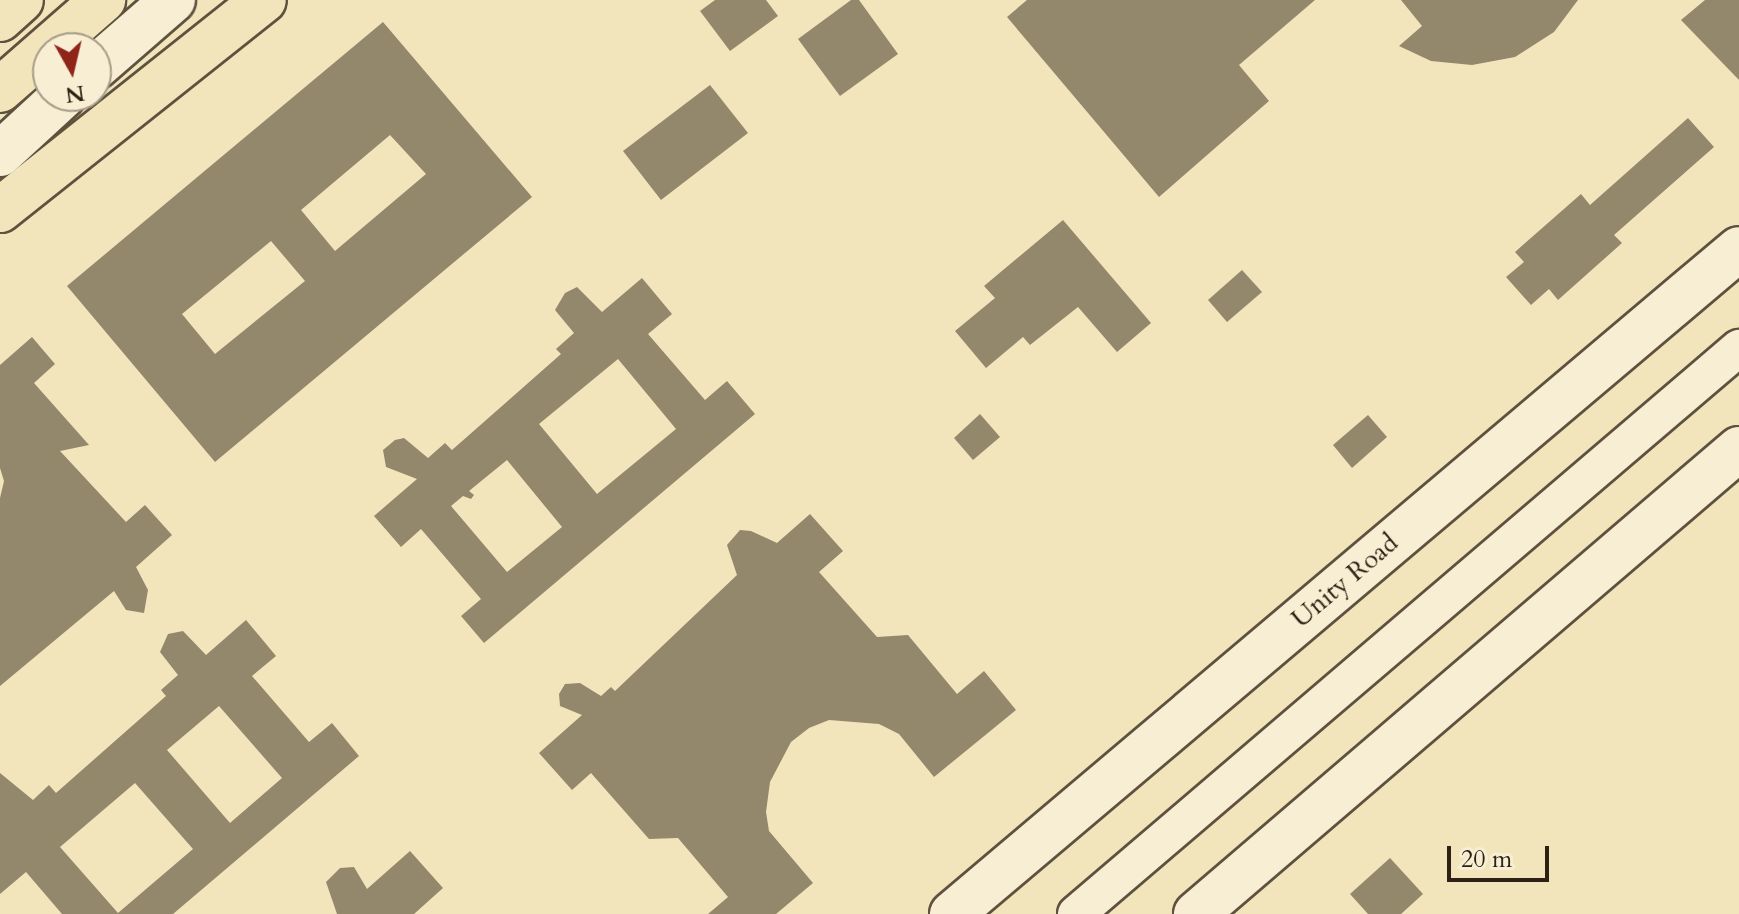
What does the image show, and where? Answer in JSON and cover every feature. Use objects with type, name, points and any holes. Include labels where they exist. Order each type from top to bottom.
[{"type":"main road","points":[[0,19],[21,0]]},
{"type":"main road","points":[[0,90],[103,0]]},
{"type":"main road","points":[[0,210],[264,0]]},
{"type":"street","points":[[112,53],[173,0]]},
{"type":"street","points":[[0,154],[46,112]]},
{"type":"street","name":"Unity Road","points":[[952,914],[1739,249]]},
{"type":"street","points":[[1076,914],[1739,348]]},
{"type":"street","points":[[1196,914],[1739,449]]},
{"type":"building","points":[[715,0],[766,0],[778,16],[730,51],[700,11]]},
{"type":"building","points":[[851,0],[859,0],[898,54],[840,96],[798,39]]},
{"type":"building","points":[[1027,0],[1315,0],[1239,65],[1269,101],[1159,197],[1007,17]]},
{"type":"building","points":[[1401,0],[1578,0],[1554,32],[1515,57],[1472,65],[1431,61],[1399,46],[1422,26]]},
{"type":"building","points":[[1705,0],[1739,0],[1739,80],[1681,20]]},
{"type":"building","points":[[383,22],[532,197],[215,462],[67,286]],"holes":[[[390,135],[426,174],[335,251],[301,210]],[[271,241],[305,281],[215,354],[182,314]]]},
{"type":"building","points":[[710,85],[748,133],[661,200],[623,151]]},
{"type":"building","points":[[1688,118],[1714,147],[1614,235],[1622,243],[1558,300],[1549,289],[1531,305],[1506,277],[1524,262],[1515,252],[1581,194],[1590,205]]},
{"type":"building","points":[[1063,220],[1151,323],[1117,352],[1078,307],[1030,345],[1023,337],[986,368],[955,331],[995,298],[984,286]]},
{"type":"building","points":[[1242,270],[1262,292],[1227,322],[1208,300]]},
{"type":"building","points":[[642,278],[672,314],[648,334],[705,400],[727,381],[755,414],[484,643],[461,616],[481,599],[421,529],[401,547],[374,516],[417,479],[386,467],[383,450],[395,440],[404,438],[428,458],[445,443],[452,450],[561,354],[556,349],[574,333],[555,310],[565,293],[577,287],[602,312]],"holes":[[[618,359],[676,429],[597,494],[539,424]],[[507,460],[562,527],[507,572],[451,506],[463,496],[471,499],[474,495],[469,491]]]},
{"type":"building","points":[[32,337],[55,364],[34,383],[89,445],[60,451],[126,522],[145,505],[172,535],[136,567],[148,590],[144,613],[126,610],[114,591],[0,686],[0,498],[4,481],[0,468],[0,365]]},
{"type":"building","points":[[980,414],[1000,437],[973,460],[954,438]]},
{"type":"building","points":[[1368,415],[1387,437],[1352,468],[1333,445]]},
{"type":"building","points":[[810,514],[843,551],[819,572],[877,637],[908,635],[957,694],[984,671],[1016,710],[934,777],[899,734],[879,724],[829,720],[809,728],[791,742],[770,782],[766,812],[769,831],[813,883],[776,914],[708,914],[728,897],[678,838],[649,839],[591,773],[572,790],[539,753],[582,715],[560,706],[559,694],[565,684],[580,683],[601,696],[611,687],[615,691],[737,575],[727,545],[740,530],[751,531],[777,543]]},
{"type":"building","points":[[246,620],[276,656],[252,676],[309,742],[332,723],[359,756],[173,914],[62,914],[26,872],[0,894],[0,773],[33,800],[49,785],[56,793],[166,696],[161,690],[178,675],[160,652],[168,634],[183,631],[206,655]],"holes":[[[219,706],[282,778],[230,823],[167,750]],[[135,783],[193,849],[118,913],[60,847]]]},
{"type":"building","points":[[410,851],[443,888],[414,914],[337,914],[326,882],[340,868],[354,867],[367,889]]},
{"type":"building","points":[[1390,858],[1423,894],[1401,914],[1368,914],[1350,894]]}]
